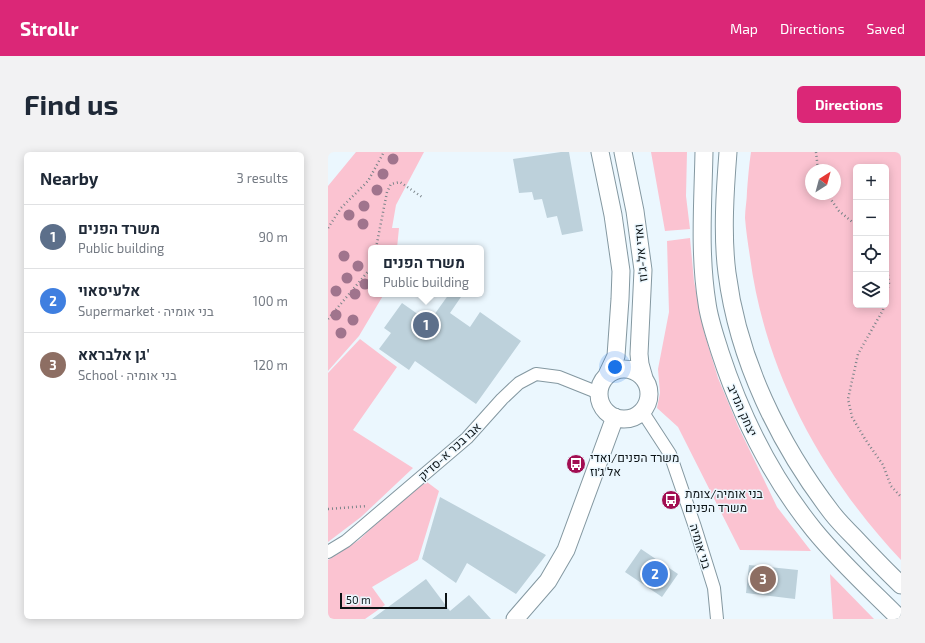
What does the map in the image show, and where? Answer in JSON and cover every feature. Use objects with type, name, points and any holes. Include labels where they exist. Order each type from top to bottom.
[{"type":"main road","name":"ואדי אל-ג'וז","points":[[600,152],[613,215],[621,271],[616,356],[607,375]]},
{"type":"main road","name":"ואדי אל-ג'וז","points":[[623,152],[635,211],[643,270],[639,354],[644,378]]},
{"type":"main road","name":"יצחק הנדיב","points":[[704,152],[702,265],[707,304],[725,366],[752,433],[789,495],[814,530],[900,619]]},
{"type":"main road","name":"יצחק הנדיב","points":[[728,152],[725,237],[727,271],[731,300],[738,326],[760,390],[774,422],[809,482],[833,515],[901,585]]},
{"type":"main road","points":[[622,368],[631,369],[644,378],[648,384],[649,398],[647,406],[637,416],[630,419],[622,419],[608,414],[600,401],[599,393],[603,380],[607,375],[614,370],[622,368]]},
{"type":"main road","points":[[515,619],[548,581],[566,550],[615,417]]},
{"type":"street","name":"אבו בכר א-סדיק","points":[[328,552],[346,541],[467,438],[502,399],[519,383],[536,374],[559,377],[599,393]]},
{"type":"street","name":"בני אומיה","points":[[642,411],[670,454],[714,588],[717,619]]},
{"type":"path","points":[[328,228],[341,208],[368,181],[384,152]]},
{"type":"path","points":[[816,152],[817,164]]},
{"type":"path","points":[[377,245],[387,192],[391,184],[400,182],[422,197]]},
{"type":"path","points":[[831,200],[839,211],[853,222]]},
{"type":"path","points":[[328,319],[368,272]]},
{"type":"path","points":[[883,308],[858,354],[848,399],[852,417],[883,465],[891,486],[901,497]]},
{"type":"path","points":[[328,509],[389,504]]},
{"type":"shaded area","points":[[356,152],[424,152],[396,205],[392,228],[399,228],[397,245],[368,245],[368,297],[382,297],[359,336],[328,371],[328,186]]},
{"type":"shaded area","points":[[651,152],[687,152],[686,196],[690,229],[665,231]]},
{"type":"shaded area","points":[[751,152],[901,152],[901,560],[872,528],[822,458],[784,381],[769,341],[758,300],[745,218]]},
{"type":"shaded area","points":[[690,238],[694,281],[704,332],[718,378],[738,426],[777,507],[811,551],[740,550],[678,427],[657,408],[660,393],[658,369],[669,312],[667,241]]},
{"type":"shaded area","points":[[360,339],[397,367],[353,430],[413,468],[361,517],[328,542],[328,373]]},
{"type":"shaded area","points":[[423,479],[439,491],[418,560],[372,587],[385,605],[365,619],[328,619],[328,560],[359,540]]},
{"type":"shaded area","points":[[830,574],[874,619],[833,619]]},
{"type":"building","points":[[569,152],[583,231],[562,235],[557,216],[547,218],[542,199],[534,200],[532,192],[519,193],[513,159]]},
{"type":"building","points":[[447,297],[461,297],[450,313],[470,327],[480,312],[521,341],[476,404],[415,361],[409,370],[379,349],[391,333],[384,328],[402,303],[429,322]]},
{"type":"building","points":[[440,497],[546,555],[516,594],[467,563],[456,583],[422,559]]},
{"type":"building","points":[[641,549],[678,574],[662,597],[625,572]]},
{"type":"building","points":[[749,565],[798,570],[795,599],[746,593]]},
{"type":"building","points":[[426,579],[450,611],[469,595],[491,619],[372,619]]},
{"type":"place","name":"משרד הפנים","points":[[426,325]]},
{"type":"place","name":"משרד הפנים/ואדי אל ג׳וז","points":[[576,464]]},
{"type":"place","name":"בני אומיה/צומת משרד הפנים","points":[[671,500]]},
{"type":"place","name":"אלעיסאוי","points":[[655,574]]},
{"type":"place","name":"גן אלבראא'","points":[[763,579]]}]
